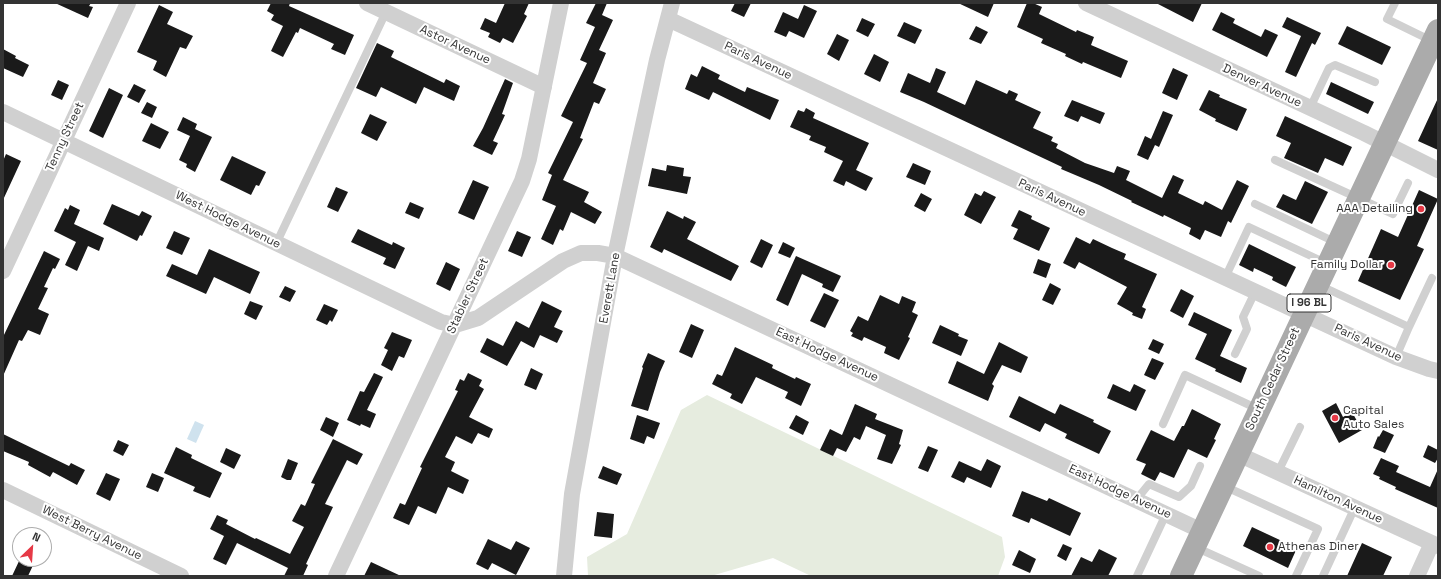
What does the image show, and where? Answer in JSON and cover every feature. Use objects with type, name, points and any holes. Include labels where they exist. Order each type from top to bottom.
[{"type":"main road","name":"South Cedar Street","points":[[1183,575],[1223,485],[1435,36]]},
{"type":"street","name":"Tenny Street","points":[[3,271],[128,3]]},
{"type":"street","name":"Astor Avenue","points":[[367,3],[544,86]]},
{"type":"street","name":"Stabler Street","points":[[336,576],[522,181],[529,159],[561,3]]},
{"type":"street","name":"Everett Lane","points":[[564,576],[572,494],[615,256],[657,60],[672,3]]},
{"type":"street","name":"Denver Avenue","points":[[1086,3],[1384,143],[1438,170]]},
{"type":"street","name":"Paris Avenue","points":[[668,19],[1396,357],[1438,371]]},
{"type":"street","name":"West Hodge Avenue","points":[[3,112],[441,322],[455,325]]},
{"type":"street","name":"East Hodge Avenue","points":[[455,325],[478,318],[563,261],[581,252],[598,252],[615,256],[1166,514],[1198,539]]},
{"type":"street","name":"Hamilton Avenue","points":[[1238,454],[1435,545]]},
{"type":"street","name":"West Berry Avenue","points":[[3,490],[181,576]]},
{"type":"street","points":[[1417,576],[1435,545]]},
{"type":"lane","points":[[1395,3],[1387,19],[1435,36]]},
{"type":"lane","points":[[276,244],[386,12]]},
{"type":"lane","points":[[1310,108],[1329,68],[1335,65],[1375,82]]},
{"type":"lane","points":[[1275,160],[1393,214],[1408,183]]},
{"type":"lane","points":[[1255,204],[1337,243]]},
{"type":"lane","points":[[1225,278],[1249,227],[1328,264]]},
{"type":"lane","points":[[1396,357],[1432,278]]},
{"type":"lane","points":[[1318,284],[1409,327]]},
{"type":"lane","points":[[1235,354],[1247,330],[1243,317],[1255,292]]},
{"type":"lane","points":[[1163,424],[1185,375],[1259,409]]},
{"type":"lane","points":[[1278,472],[1300,428]]},
{"type":"lane","points":[[1136,500],[1149,484],[1179,497],[1190,486],[1200,466]]},
{"type":"lane","points":[[1223,485],[1318,529],[1296,576]]},
{"type":"lane","points":[[1323,576],[1355,507]]},
{"type":"lane","points":[[1137,576],[1166,514]]},
{"type":"lane","points":[[1198,539],[1259,576]]},
{"type":"shaded area","points":[[707,395],[1002,537],[1005,557],[998,576],[811,576],[773,558],[711,576],[588,576],[587,557],[627,534],[681,410]]},
{"type":"water","points":[[195,421],[204,425],[196,443],[187,439]]},
{"type":"building","points":[[55,3],[91,3],[89,6],[93,7],[88,18]]},
{"type":"building","points":[[271,3],[290,3],[289,6],[354,35],[345,55],[331,49],[334,44],[300,28],[298,33],[296,32],[283,57],[271,51],[283,26],[271,20],[274,15],[267,11]]},
{"type":"building","points":[[505,3],[529,3],[524,14],[527,16],[513,43],[503,38],[500,43],[488,37],[490,33],[480,29],[485,18],[496,23]]},
{"type":"building","points":[[596,3],[607,3],[602,15],[613,20],[599,50],[606,53],[593,83],[606,89],[599,104],[594,102],[580,138],[583,139],[563,180],[589,192],[584,202],[602,212],[595,224],[571,212],[563,231],[560,229],[553,245],[541,239],[556,206],[542,200],[552,175],[548,173],[573,122],[561,116],[587,63],[580,60],[595,27],[586,23]]},
{"type":"building","points":[[735,3],[751,3],[744,17],[731,11]]},
{"type":"building","points":[[958,3],[994,3],[988,17]]},
{"type":"building","points":[[1027,3],[1033,3],[1042,7],[1039,14],[1076,32],[1077,30],[1094,37],[1091,45],[1128,61],[1121,78],[1083,62],[1082,64],[1065,56],[1066,54],[1041,43],[1043,39],[1017,27]]},
{"type":"building","points":[[1156,3],[1202,3],[1193,22]]},
{"type":"building","points":[[159,5],[173,12],[167,24],[193,36],[186,49],[180,47],[166,77],[153,70],[157,61],[137,52]]},
{"type":"building","points":[[804,5],[817,11],[804,38],[789,31],[786,37],[774,32],[783,12],[798,19]]},
{"type":"building","points":[[1221,12],[1235,19],[1233,23],[1261,37],[1265,29],[1278,35],[1267,57],[1212,30]]},
{"type":"building","points":[[1287,17],[1321,33],[1315,45],[1312,43],[1296,77],[1285,72],[1301,36],[1282,27]]},
{"type":"building","points":[[862,18],[875,24],[868,37],[856,31]]},
{"type":"building","points":[[904,22],[922,30],[915,44],[897,36]]},
{"type":"building","points":[[976,26],[988,32],[981,44],[969,39]]},
{"type":"building","points":[[1347,26],[1391,47],[1382,65],[1338,44]]},
{"type":"building","points":[[837,34],[849,40],[839,61],[827,54]]},
{"type":"building","points":[[377,43],[394,51],[391,57],[444,83],[446,79],[460,86],[454,101],[424,87],[416,104],[381,87],[376,97],[356,88]]},
{"type":"building","points":[[3,49],[16,56],[15,58],[29,65],[23,77],[3,68]]},
{"type":"building","points":[[874,54],[889,62],[880,82],[864,74]]},
{"type":"building","points":[[702,66],[720,75],[718,79],[745,92],[747,87],[779,100],[770,120],[713,92],[709,100],[685,89],[691,74],[697,77]]},
{"type":"building","points":[[936,68],[946,72],[937,92],[965,105],[976,80],[1007,94],[1009,90],[1018,94],[1015,100],[1041,112],[1033,128],[1053,137],[1051,141],[1058,144],[1056,148],[1085,163],[1114,173],[1117,166],[1130,171],[1126,180],[1162,198],[1173,175],[1184,180],[1178,193],[1203,205],[1205,201],[1222,210],[1237,180],[1249,186],[1231,223],[1228,221],[1221,237],[1205,230],[1200,240],[1189,234],[1191,228],[1164,215],[1163,217],[1099,185],[1061,169],[1062,167],[900,92],[908,73],[930,83]]},
{"type":"building","points":[[1173,68],[1188,75],[1177,100],[1162,93]]},
{"type":"building","points":[[505,79],[513,83],[502,114],[505,115],[493,141],[498,143],[492,155],[473,146],[483,128]]},
{"type":"building","points":[[58,80],[69,85],[62,100],[51,95]]},
{"type":"building","points":[[1331,82],[1374,102],[1368,114],[1326,94]]},
{"type":"building","points":[[134,84],[146,90],[139,103],[127,97]]},
{"type":"building","points":[[109,88],[123,95],[103,138],[89,131]]},
{"type":"building","points":[[1209,90],[1220,95],[1219,97],[1247,109],[1237,131],[1215,121],[1216,119],[1199,110]]},
{"type":"building","points":[[1438,98],[1438,150],[1418,141]]},
{"type":"building","points":[[1072,100],[1105,113],[1100,124],[1081,116],[1078,122],[1064,116]]},
{"type":"building","points":[[147,102],[157,107],[152,118],[141,113]]},
{"type":"building","points":[[806,108],[815,113],[813,118],[869,143],[856,170],[873,178],[866,191],[846,181],[844,186],[833,181],[843,161],[824,152],[826,147],[809,140],[811,136],[790,127],[798,110],[804,112]]},
{"type":"building","points":[[1163,111],[1173,115],[1159,147],[1155,145],[1148,160],[1137,155],[1145,136],[1151,139]]},
{"type":"building","points":[[370,114],[387,122],[377,141],[361,133]]},
{"type":"building","points":[[1285,116],[1352,147],[1343,166],[1325,158],[1318,173],[1284,158],[1291,143],[1276,136]]},
{"type":"building","points":[[183,117],[197,124],[195,129],[212,137],[195,172],[186,167],[187,164],[179,160],[190,136],[177,130]]},
{"type":"building","points":[[151,123],[169,132],[160,149],[142,141]]},
{"type":"building","points":[[6,154],[21,161],[3,200],[3,161]]},
{"type":"building","points":[[232,156],[266,172],[259,186],[256,185],[251,195],[220,180]]},
{"type":"building","points":[[913,163],[931,171],[925,185],[906,177]]},
{"type":"building","points":[[667,165],[684,168],[683,176],[691,177],[687,194],[648,186],[652,168],[666,171]]},
{"type":"building","points":[[473,180],[489,187],[474,220],[458,213]]},
{"type":"building","points":[[1305,181],[1328,192],[1312,224],[1276,207],[1283,194],[1296,200]]},
{"type":"building","points":[[336,187],[348,192],[338,212],[327,207]]},
{"type":"building","name":"Family Dollar","points":[[1419,190],[1438,199],[1417,246],[1424,249],[1400,300],[1358,281],[1381,229],[1398,237]]},
{"type":"building","points":[[984,191],[996,197],[981,224],[964,215],[975,193],[981,196]]},
{"type":"building","points":[[921,193],[932,199],[925,212],[914,206]]},
{"type":"building","points":[[410,202],[424,208],[419,219],[405,213]]},
{"type":"building","points":[[112,204],[139,216],[142,211],[152,216],[142,236],[140,235],[137,241],[103,224]]},
{"type":"building","points":[[70,205],[80,210],[74,224],[104,238],[99,251],[88,246],[77,271],[65,265],[76,242],[54,231],[65,208],[68,210]]},
{"type":"building","points":[[1019,210],[1032,216],[1031,219],[1050,228],[1039,251],[1013,239],[1018,229],[1011,226]]},
{"type":"building","points":[[667,211],[683,219],[684,216],[696,222],[687,239],[739,266],[731,281],[664,249],[662,253],[650,247]]},
{"type":"building","points":[[358,229],[392,245],[393,242],[405,248],[395,269],[383,264],[386,258],[351,242]]},
{"type":"building","points":[[174,231],[190,238],[182,255],[166,248]]},
{"type":"building","points":[[517,231],[531,237],[522,257],[508,251]]},
{"type":"building","points":[[1076,237],[1090,244],[1093,239],[1126,254],[1124,259],[1157,274],[1142,307],[1146,309],[1142,319],[1132,315],[1133,313],[1117,304],[1127,287],[1079,262],[1075,269],[1063,263]]},
{"type":"building","points":[[761,239],[773,245],[762,268],[750,262]]},
{"type":"building","points":[[783,242],[795,248],[790,258],[778,253]]},
{"type":"building","points":[[1249,244],[1296,267],[1286,287],[1272,280],[1273,277],[1254,268],[1253,272],[1239,265]]},
{"type":"building","points":[[209,249],[260,272],[250,294],[214,277],[206,294],[166,276],[172,264],[197,275]]},
{"type":"building","points":[[44,251],[60,259],[55,269],[53,268],[44,287],[48,288],[38,309],[49,314],[40,335],[28,330],[22,341],[19,340],[3,376],[3,337]]},
{"type":"building","points":[[796,256],[841,276],[833,292],[822,287],[823,284],[802,274],[788,306],[776,300]]},
{"type":"building","points":[[1038,259],[1051,264],[1046,278],[1033,273]]},
{"type":"building","points":[[446,262],[460,269],[450,291],[436,284]]},
{"type":"building","points":[[1050,283],[1061,289],[1053,305],[1042,300]]},
{"type":"building","points":[[285,286],[296,291],[290,302],[279,297]]},
{"type":"building","points":[[1181,289],[1194,296],[1183,318],[1170,311]]},
{"type":"building","points":[[824,293],[839,300],[825,328],[810,321]]},
{"type":"building","points":[[880,295],[899,304],[902,296],[916,302],[912,312],[918,315],[908,337],[910,338],[899,360],[884,353],[886,347],[864,337],[862,341],[851,336],[853,333],[850,331],[858,316],[868,321]]},
{"type":"building","points":[[250,301],[263,306],[256,320],[244,314]]},
{"type":"building","points":[[542,301],[562,311],[554,327],[563,331],[557,343],[540,335],[534,348],[521,341],[507,366],[480,352],[487,338],[503,346],[516,321],[529,328]]},
{"type":"building","points":[[324,304],[338,310],[332,322],[330,320],[327,325],[316,320]]},
{"type":"building","points":[[1194,312],[1232,330],[1220,356],[1247,368],[1241,383],[1215,371],[1216,369],[1195,359],[1207,334],[1188,325]]},
{"type":"building","points":[[691,324],[704,330],[692,358],[679,352]]},
{"type":"building","points":[[940,325],[968,340],[961,356],[932,343]]},
{"type":"building","points":[[392,332],[412,340],[404,358],[399,356],[392,371],[381,365],[388,350],[384,348]]},
{"type":"building","points":[[1153,339],[1164,344],[1159,354],[1148,349]]},
{"type":"building","points":[[999,342],[1028,357],[1021,373],[1002,365],[992,384],[994,386],[988,401],[948,383],[957,361],[984,374]]},
{"type":"building","points":[[735,347],[773,365],[772,368],[795,379],[796,377],[811,384],[801,406],[785,398],[788,392],[756,377],[742,404],[730,398],[732,394],[712,384],[717,374],[722,376]]},
{"type":"building","points":[[648,353],[665,361],[648,411],[631,406],[643,368],[642,367]]},
{"type":"building","points":[[1152,358],[1164,363],[1155,380],[1144,375]]},
{"type":"building","points":[[531,368],[543,374],[536,390],[524,385]]},
{"type":"building","points":[[374,373],[383,377],[367,410],[376,414],[370,428],[361,424],[360,426],[347,420],[360,391],[364,392]]},
{"type":"building","points":[[468,373],[482,380],[479,386],[484,389],[469,417],[493,429],[489,438],[478,433],[472,444],[456,436],[445,457],[455,462],[451,471],[469,480],[463,494],[448,487],[436,514],[418,506],[409,525],[393,518],[400,503],[405,505],[422,468],[420,467],[458,391],[455,390],[460,379],[464,381]]},
{"type":"building","points":[[1113,384],[1130,392],[1134,384],[1146,390],[1136,411],[1107,398]]},
{"type":"building","points":[[1019,396],[1055,414],[1060,404],[1094,420],[1093,422],[1111,431],[1099,454],[1065,438],[1067,434],[1045,423],[1040,432],[1009,417]]},
{"type":"building","points":[[1336,403],[1343,417],[1352,412],[1362,430],[1339,443],[1322,411]]},
{"type":"building","points":[[855,404],[877,414],[875,419],[903,430],[899,444],[901,445],[892,464],[877,459],[886,435],[866,426],[860,440],[854,437],[846,452],[837,448],[833,456],[820,450],[830,429],[842,435]]},
{"type":"building","points":[[1192,409],[1221,424],[1214,439],[1216,440],[1207,458],[1188,449],[1174,478],[1160,472],[1155,481],[1141,474],[1146,464],[1136,460],[1151,430],[1174,441],[1182,426],[1184,426]]},
{"type":"building","points":[[637,415],[660,423],[654,439],[647,436],[644,444],[630,439]]},
{"type":"building","points":[[796,415],[809,422],[803,435],[789,428]]},
{"type":"building","points":[[326,417],[339,423],[333,437],[320,430]]},
{"type":"building","points":[[1383,430],[1394,435],[1385,453],[1373,448],[1378,436],[1379,437]]},
{"type":"building","points":[[3,434],[69,466],[71,463],[85,470],[77,485],[53,472],[50,477],[28,465],[29,462],[3,451]]},
{"type":"building","points":[[333,439],[363,454],[357,465],[347,460],[325,504],[333,507],[306,564],[308,565],[303,576],[284,576],[288,568],[237,543],[226,565],[213,559],[224,536],[210,529],[217,515],[228,520],[226,524],[255,539],[256,538],[290,554],[304,527],[292,521],[301,504],[305,506],[315,484],[311,483]]},
{"type":"building","points":[[118,440],[129,445],[123,456],[113,451]]},
{"type":"building","points":[[1428,445],[1438,450],[1438,458],[1435,463],[1423,457]]},
{"type":"building","points":[[928,446],[938,450],[928,472],[918,468]]},
{"type":"building","points":[[176,447],[192,455],[191,458],[222,473],[210,498],[193,491],[195,487],[164,473]]},
{"type":"building","points":[[226,448],[241,455],[234,469],[220,462]]},
{"type":"building","points":[[1381,458],[1399,466],[1396,472],[1430,487],[1438,469],[1438,508],[1395,489],[1396,487],[1379,479],[1380,477],[1373,474]]},
{"type":"building","points":[[288,459],[298,463],[291,480],[281,477]]},
{"type":"building","points":[[987,459],[1001,466],[991,488],[967,477],[964,483],[951,477],[959,461],[981,471]]},
{"type":"building","points":[[603,466],[622,474],[617,485],[598,478]]},
{"type":"building","points":[[106,473],[120,479],[110,501],[96,494]]},
{"type":"building","points":[[152,473],[164,478],[158,492],[146,487]]},
{"type":"building","points":[[1022,491],[1047,501],[1049,498],[1081,513],[1070,536],[1031,518],[1029,523],[1012,516]]},
{"type":"building","points":[[597,512],[614,514],[612,538],[594,536]]},
{"type":"building","name":"Athenas Diner","points":[[1252,527],[1297,548],[1288,568],[1243,546]]},
{"type":"building","points":[[488,539],[511,550],[516,541],[530,548],[516,575],[492,563],[488,570],[476,564]]},
{"type":"building","points":[[1362,543],[1392,557],[1383,576],[1347,576]]},
{"type":"building","points":[[1063,544],[1072,548],[1066,561],[1057,556]]},
{"type":"building","points":[[1099,549],[1117,558],[1108,576],[1071,576],[1081,557],[1092,562]]},
{"type":"building","points":[[1019,550],[1036,559],[1030,573],[1012,565]]},
{"type":"building","points":[[371,562],[401,576],[364,576]]},
{"type":"building","points":[[16,567],[32,567],[28,576],[12,576]]},
{"type":"place","name":"AAA Detailing","points":[[1421,209]]},
{"type":"place","name":"Family Dollar","points":[[1391,265]]},
{"type":"place","name":"Capital Auto Sales","points":[[1335,418]]},
{"type":"place","name":"Athenas Diner","points":[[1270,547]]}]
